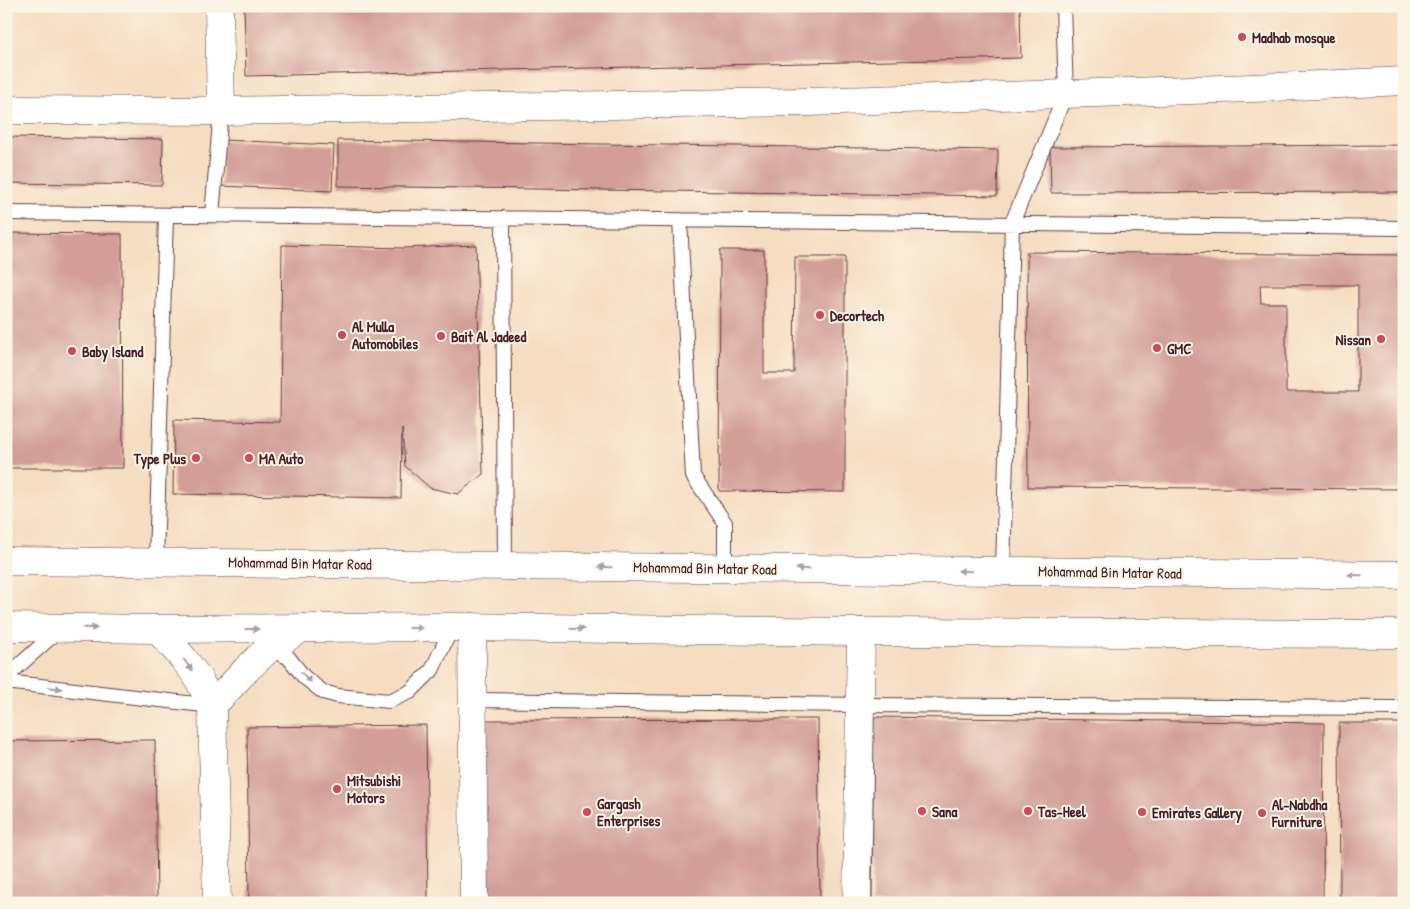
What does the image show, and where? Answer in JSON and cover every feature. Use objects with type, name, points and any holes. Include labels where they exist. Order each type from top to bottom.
[{"type":"street","points":[[219,6],[221,111]]},
{"type":"street","points":[[6,110],[221,111],[808,102],[1254,88],[1404,81]]},
{"type":"street","name":"Mohammad Bin Matar Road","points":[[6,560],[1404,575]]},
{"type":"street","points":[[6,627],[157,629],[462,627],[861,632],[1404,634]]},
{"type":"street","points":[[462,627],[472,700],[474,903]]},
{"type":"street","points":[[212,706],[268,650],[302,628]]},
{"type":"street","points":[[157,629],[198,678],[212,706],[217,903]]},
{"type":"street","points":[[857,903],[861,632]]},
{"type":"lane","points":[[1003,571],[1012,223],[1066,93],[1063,6]]},
{"type":"lane","points":[[212,215],[221,111]]},
{"type":"lane","points":[[6,212],[1404,228]]},
{"type":"lane","points":[[156,562],[166,215]]},
{"type":"lane","points":[[503,218],[505,566]]},
{"type":"lane","points":[[680,220],[693,476],[725,523],[725,568]]},
{"type":"lane","points":[[268,650],[288,657],[304,677],[323,692],[338,696],[389,701],[410,692],[432,670],[462,627]]},
{"type":"lane","points":[[6,677],[62,628]]},
{"type":"lane","points":[[6,682],[212,706]]},
{"type":"lane","points":[[472,700],[1404,708]]},
{"type":"building","points":[[244,6],[1020,6],[1021,58],[246,76]]},
{"type":"building","points":[[6,137],[163,139],[162,185],[6,183]]},
{"type":"building","points":[[223,140],[334,145],[332,191],[221,186]]},
{"type":"building","points":[[338,140],[998,150],[997,196],[338,186]]},
{"type":"building","points":[[1404,145],[1404,192],[1051,193],[1050,147]]},
{"type":"building","name":"Baby Island","points":[[6,233],[122,234],[123,468],[6,468]]},
{"type":"building","points":[[282,245],[404,248],[476,245],[483,474],[458,494],[430,488],[405,466],[402,429],[401,498],[173,494],[174,420],[280,422]]},
{"type":"building","name":"Decortech","points":[[720,250],[764,250],[764,373],[794,373],[795,257],[845,257],[845,492],[719,491]]},
{"type":"building","name":"GMC","points":[[1027,252],[1404,255],[1404,489],[1028,487]],"holes":[[[1260,285],[1358,285],[1358,392],[1286,392],[1286,303],[1261,303]]]},
{"type":"building","points":[[874,717],[1324,723],[1323,903],[872,903]]},
{"type":"building","name":"Gargash Enterprises","points":[[818,719],[820,903],[485,903],[483,720]]},
{"type":"building","points":[[1339,723],[1404,723],[1404,903],[1340,903]]},
{"type":"building","name":"Mitsubishi Motors","points":[[426,725],[428,903],[249,903],[247,727]]},
{"type":"building","points":[[155,740],[157,903],[6,903],[6,741]]},
{"type":"place","name":"Madhab mosque","points":[[1242,37]]},
{"type":"place","name":"Decortech","points":[[820,315]]},
{"type":"place","name":"Al Mulla Automobiles","points":[[342,335]]},
{"type":"place","name":"Bait Al Jadeed","points":[[441,336]]},
{"type":"place","name":"Nissan","points":[[1381,339]]},
{"type":"place","name":"GMC","points":[[1157,348]]},
{"type":"place","name":"Baby Island","points":[[72,351]]},
{"type":"place","name":"Type Plus","points":[[196,458]]},
{"type":"place","name":"MA Auto","points":[[249,458]]},
{"type":"place","name":"Mitsubishi Motors","points":[[337,789]]},
{"type":"place","name":"Sana","points":[[922,811]]},
{"type":"place","name":"Tas-Heel","points":[[1028,811]]},
{"type":"place","name":"Gargash Enterprises","points":[[587,812]]},
{"type":"place","name":"Emirates Gallery","points":[[1142,812]]},
{"type":"place","name":"Al-Nabdha Furniture","points":[[1262,813]]}]
